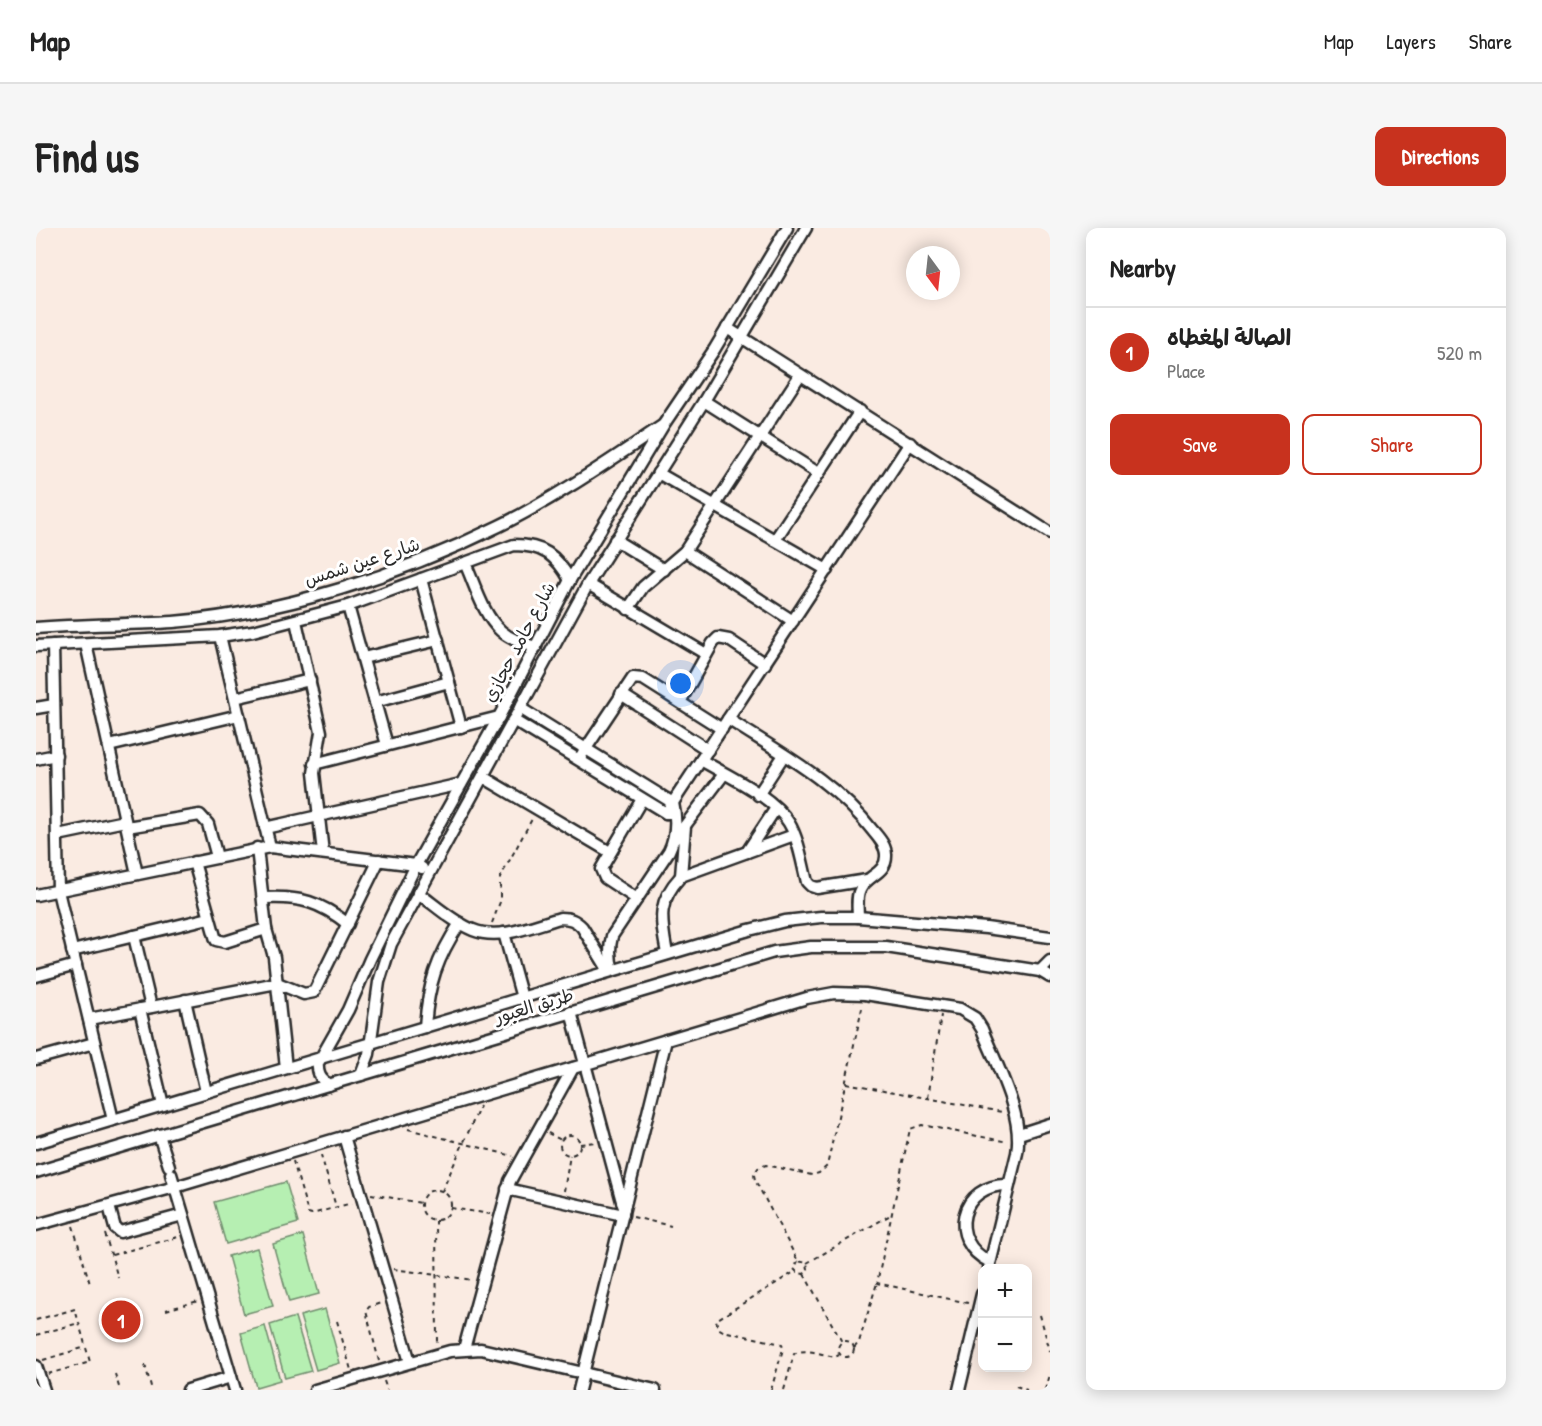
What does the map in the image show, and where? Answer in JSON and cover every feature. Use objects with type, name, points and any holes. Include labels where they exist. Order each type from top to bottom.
[{"type":"street","name":"شارع حامد حجازي","points":[[320,1058],[348,1010],[416,865],[499,717],[570,580],[664,424],[727,328],[787,228]]},
{"type":"street","name":"شارع حامد حجازي","points":[[361,1075],[369,1054],[374,1002],[384,963],[391,944],[418,892],[588,584],[704,401],[806,228]]},
{"type":"street","points":[[727,328],[1050,533]]},
{"type":"street","points":[[628,609],[644,587],[685,551],[800,375]]},
{"type":"street","points":[[704,401],[819,473]]},
{"type":"street","points":[[775,540],[860,411]]},
{"type":"street","name":"شارع عين شمس","points":[[36,628],[173,622],[241,612],[308,597],[373,578],[437,554],[499,526],[559,493],[664,424]]},
{"type":"street","points":[[674,841],[672,810],[725,724],[910,443]]},
{"type":"street","points":[[658,473],[827,570]]},
{"type":"street","points":[[615,540],[664,570]]},
{"type":"street","name":"شارع عين شمس","points":[[36,646],[220,636],[296,621],[348,606],[514,545],[528,545],[553,556],[563,567],[570,580]]},
{"type":"street","points":[[685,551],[793,621]]},
{"type":"street","points":[[465,563],[490,618],[501,632],[516,641],[536,647]]},
{"type":"street","points":[[421,579],[461,727]]},
{"type":"street","points":[[588,584],[706,654]]},
{"type":"street","points":[[348,606],[387,745]]},
{"type":"street","points":[[296,621],[321,732],[314,764],[323,853]]},
{"type":"street","points":[[220,636],[270,847]]},
{"type":"street","points":[[680,702],[715,640],[726,638],[765,664]]},
{"type":"street","points":[[363,658],[438,640]]},
{"type":"street","points":[[86,644],[137,874]]},
{"type":"street","points":[[53,645],[58,891],[113,1120]]},
{"type":"street","points":[[579,759],[628,682],[633,678],[638,678],[784,755],[825,781],[846,800],[883,844],[886,856],[884,868],[863,884],[858,894],[858,917]]},
{"type":"street","points":[[235,698],[310,680]]},
{"type":"street","points":[[375,702],[449,682]]},
{"type":"street","points":[[621,694],[705,755],[728,777],[758,795],[784,816],[794,835],[807,882],[811,886],[817,888],[868,880]]},
{"type":"street","points":[[36,708],[54,705]]},
{"type":"street","points":[[520,708],[586,748],[672,810]]},
{"type":"street","points":[[109,746],[239,715]]},
{"type":"street","points":[[314,764],[499,717]]},
{"type":"street","points":[[513,720],[642,799],[672,810]]},
{"type":"street","points":[[36,759],[56,755]]},
{"type":"street","points":[[758,795],[784,755]]},
{"type":"street","points":[[483,777],[610,852]]},
{"type":"street","points":[[611,971],[609,947],[612,936],[674,841],[706,799],[728,777]]},
{"type":"street","points":[[265,828],[460,784]]},
{"type":"street","points":[[637,899],[603,875],[602,866],[642,799]]},
{"type":"street","points":[[747,852],[776,808]]},
{"type":"street","points":[[58,835],[200,815],[208,824],[217,857]]},
{"type":"street","points":[[681,876],[685,826]]},
{"type":"street","points":[[667,954],[661,919],[663,903],[670,888],[681,876],[794,835]]},
{"type":"street","points":[[36,895],[270,847],[416,865],[429,872]]},
{"type":"street","points":[[257,848],[266,929],[277,983],[286,1068]]},
{"type":"street","points":[[89,1019],[277,983],[304,994],[314,992],[379,860]]},
{"type":"street","points":[[194,862],[214,937],[222,942],[266,929]]},
{"type":"street","points":[[418,892],[460,923],[489,934],[504,933],[560,918],[569,918],[582,927],[611,971]]},
{"type":"street","points":[[264,898],[287,897],[309,901],[330,910],[348,924]]},
{"type":"street","name":"طريق العبور","points":[[36,1143],[667,954],[785,921],[821,917],[858,917],[986,928],[1050,938]]},
{"type":"street","points":[[72,951],[209,918]]},
{"type":"street","points":[[425,1027],[427,999],[433,972],[445,946],[460,923]]},
{"type":"street","points":[[504,933],[522,998]]},
{"type":"street","points":[[134,936],[163,1105]]},
{"type":"street","name":"طريق العبور","points":[[36,1172],[774,952],[811,947],[886,947],[1040,971],[1050,977]]},
{"type":"street","points":[[1040,971],[1050,961]]},
{"type":"street","points":[[36,976],[76,965]]},
{"type":"street","points":[[36,1226],[104,1208],[807,998],[834,993],[865,994],[965,1011],[978,1023],[1016,1114],[1019,1139],[989,1264]]},
{"type":"street","points":[[185,1000],[206,1092]]},
{"type":"street","points":[[571,1012],[623,1212]]},
{"type":"street","points":[[579,1390],[666,1040]]},
{"type":"street","points":[[36,1059],[94,1043]]},
{"type":"street","points":[[320,1058],[318,1073],[324,1082],[329,1084]]},
{"type":"street","points":[[464,1349],[507,1189],[573,1068]]},
{"type":"street","points":[[1019,1139],[1050,1124]]},
{"type":"street","points":[[159,1135],[235,1390]]},
{"type":"street","points":[[344,1136],[410,1362]]},
{"type":"street","points":[[988,1264],[968,1242],[963,1227],[964,1219],[969,1204],[979,1193],[993,1186],[1009,1185]]},
{"type":"street","points":[[507,1189],[562,1202],[623,1212]]},
{"type":"street","points":[[104,1208],[115,1228],[120,1232],[183,1215]]},
{"type":"street","points":[[959,1390],[978,1314]]},
{"type":"street","points":[[315,1390],[437,1354],[464,1349],[481,1349],[655,1390]]},
{"type":"street","points":[[37,1368],[44,1390]]},
{"type":"street","points":[[188,1390],[231,1377]]},
{"type":"path","points":[[489,934],[500,902],[500,878],[538,808]]},
{"type":"path","points":[[865,994],[829,1161],[823,1170],[812,1175],[762,1166],[755,1171],[755,1180],[798,1261],[807,1263],[892,1214]]},
{"type":"path","points":[[928,1098],[942,1006]]},
{"type":"path","points":[[846,1083],[1016,1114]]},
{"type":"path","points":[[442,1191],[486,1094]]},
{"type":"path","points":[[387,1123],[522,1158]]},
{"type":"path","points":[[784,1390],[794,1354],[797,1352],[835,1357],[839,1355],[846,1358],[855,1351],[877,1283],[910,1129],[922,1125],[1019,1139]]},
{"type":"path","points":[[539,1128],[561,1140]]},
{"type":"path","points":[[561,1140],[567,1136],[574,1136],[580,1144]]},
{"type":"path","points":[[561,1140],[561,1150],[570,1155]]},
{"type":"path","points":[[580,1144],[606,1141]]},
{"type":"path","points":[[318,1144],[336,1207]]},
{"type":"path","points":[[570,1155],[578,1151],[580,1144]]},
{"type":"path","points":[[291,1152],[308,1213],[312,1214],[336,1207],[362,1196],[421,1203]]},
{"type":"path","points":[[562,1202],[570,1155]]},
{"type":"path","points":[[429,1191],[442,1191],[449,1196],[452,1208],[446,1217],[431,1219],[423,1213],[421,1203],[429,1191]]},
{"type":"path","points":[[104,1208],[111,1255],[118,1278]]},
{"type":"path","points":[[452,1208],[499,1215]]},
{"type":"path","points":[[623,1212],[671,1227]]},
{"type":"path","points":[[70,1217],[90,1284]]},
{"type":"path","points":[[436,1220],[437,1354]]},
{"type":"path","points":[[111,1255],[189,1234]]},
{"type":"path","points":[[796,1271],[794,1266],[798,1261]]},
{"type":"path","points":[[804,1274],[808,1269],[807,1263]]},
{"type":"path","points":[[383,1267],[482,1281]]},
{"type":"path","points":[[796,1271],[804,1274],[842,1342]]},
{"type":"path","points":[[771,1390],[783,1349],[782,1344],[720,1330],[716,1325],[716,1320],[796,1271]]},
{"type":"path","points":[[877,1283],[978,1306]]},
{"type":"path","points":[[166,1310],[208,1299]]},
{"type":"path","points":[[387,1390],[366,1311],[369,1307],[392,1300]]},
{"type":"path","points":[[36,1320],[75,1308],[90,1362],[37,1368]]},
{"type":"path","points":[[1040,1315],[1050,1351]]},
{"type":"path","points":[[337,1321],[353,1379]]},
{"type":"path","points":[[36,1335],[79,1323]]},
{"type":"path","points":[[842,1342],[850,1342],[855,1348]]},
{"type":"path","points":[[839,1355],[838,1348],[842,1342]]},
{"type":"path","points":[[37,1368],[86,1347]]},
{"type":"path","points":[[145,1365],[152,1390]]},
{"type":"path","points":[[115,1374],[120,1390]]},
{"type":"path","points":[[1046,1390],[1050,1374]]},
{"type":"path","points":[[1016,1386],[1027,1390]]},
{"type":"green space","points":[[286,1182],[298,1223],[226,1244],[214,1202]]},
{"type":"green space","points":[[303,1235],[319,1294],[289,1302],[273,1244]]},
{"type":"green space","points":[[257,1248],[273,1306],[244,1314],[228,1256]]},
{"type":"green space","points":[[325,1309],[340,1363],[316,1370],[300,1316]]},
{"type":"green space","points":[[295,1317],[311,1371],[285,1378],[270,1325]]},
{"type":"green space","points":[[265,1326],[280,1380],[256,1387],[241,1333]]},
{"type":"place","name":"الصالة المغطاه","points":[[121,1320]]}]
